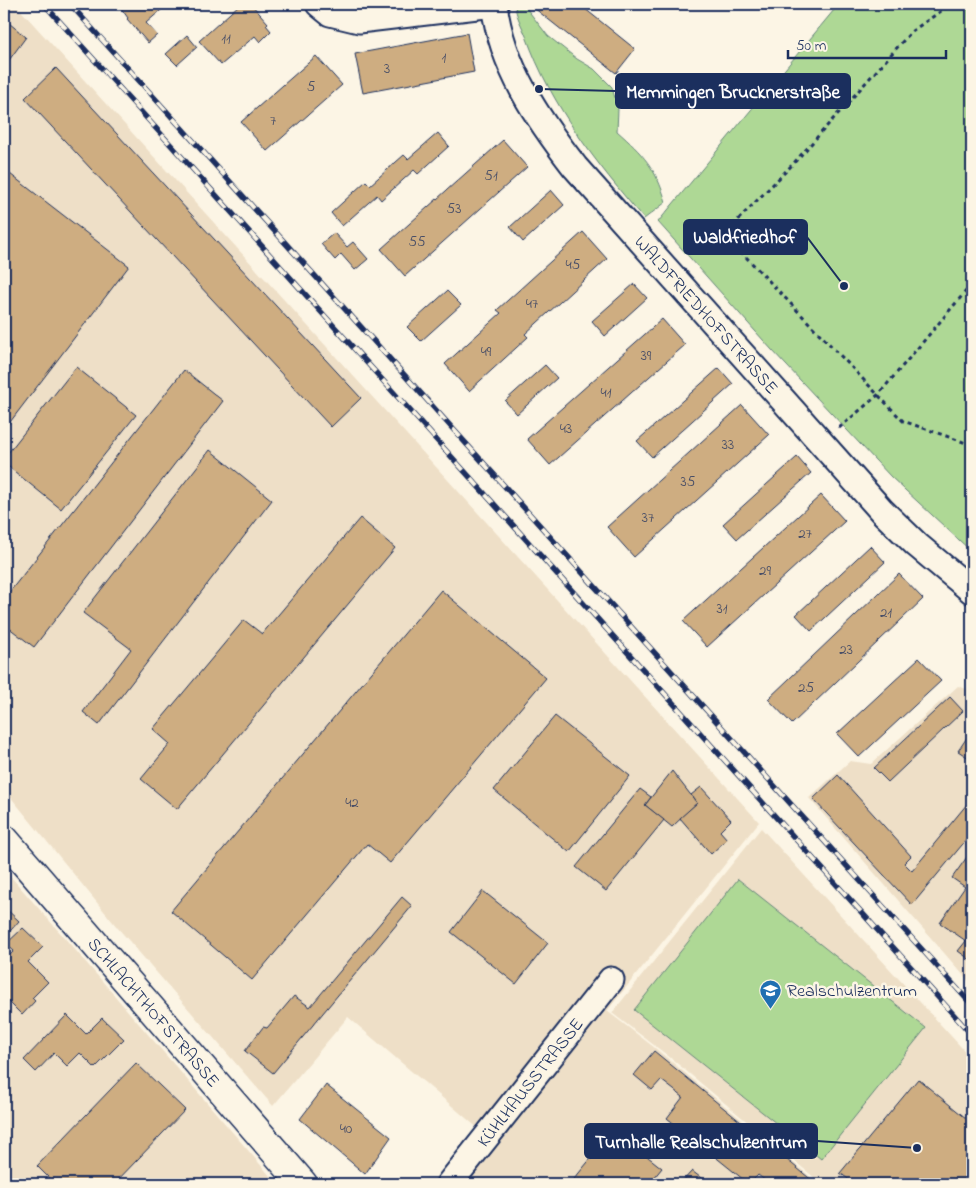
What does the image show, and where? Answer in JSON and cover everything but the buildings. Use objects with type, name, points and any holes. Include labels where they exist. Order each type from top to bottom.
[{"type":"street","points":[[319,4],[330,13],[359,20],[494,4]]},
{"type":"street","name":"WALDFRIEDHOFSTRASSE","points":[[494,4],[500,37],[521,90],[547,132],[575,168],[882,511],[917,545],[972,591]]},
{"type":"street","name":"SCHLACHTHOFSTRASSE","points":[[4,840],[303,1184]]},
{"type":"street","name":"KÜHLHAUSSTRASSE","points":[[449,1184],[611,980]]},
{"type":"path","points":[[972,8],[947,7],[912,30],[793,164],[724,234],[903,421],[972,445]]},
{"type":"path","points":[[837,429],[878,395],[972,284]]},
{"type":"shaded area","points":[[4,4],[15,4],[759,822],[607,1011],[655,1048],[819,1184],[452,1184],[487,1136],[348,1017],[273,1106],[117,927],[4,789]]},
{"type":"shaded area","points":[[958,686],[972,691],[972,985],[809,798],[850,761],[871,764]]},
{"type":"shaded area","name":"Realschulzentrum","points":[[761,828],[972,1059],[972,1184],[822,1184],[667,1055],[612,1013]]},
{"type":"shaded area","points":[[4,869],[77,952],[277,1184],[4,1184]]},
{"type":"green space","points":[[515,4],[523,4],[548,36],[577,59],[594,69],[612,87],[618,109],[617,131],[648,162],[658,180],[666,202],[644,219],[592,155],[562,110],[536,62],[517,16]]},
{"type":"green space","points":[[839,4],[972,4],[972,552],[891,477],[772,350],[658,222]]},
{"type":"green space","points":[[738,879],[926,1028],[821,1159],[634,1010]]},
{"type":"railway","points":[[44,4],[972,1035]]},
{"type":"railway","points":[[70,4],[972,1005]]},
{"type":"place","name":"Memmingen Brucknerstraße","points":[[539,89]]},
{"type":"place","name":"Waldfriedhof","points":[[844,286]]},
{"type":"place","name":"Realschulzentrum","points":[[771,1009]]},
{"type":"place","name":"Turnhalle Realschulzentrum","points":[[917,1148]]}]
